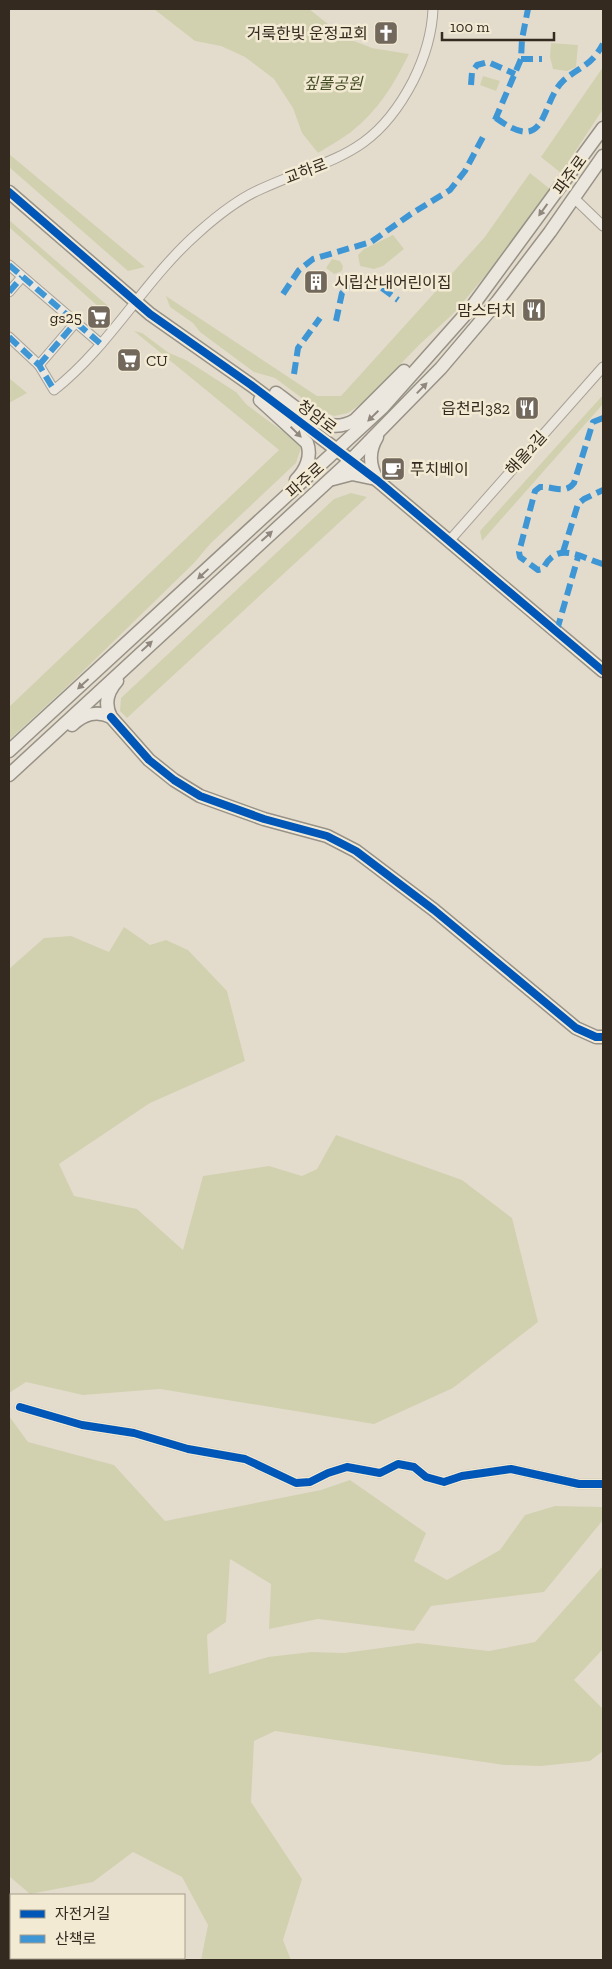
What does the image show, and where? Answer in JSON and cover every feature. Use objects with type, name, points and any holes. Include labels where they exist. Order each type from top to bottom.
[{"type":"main road","name":"파주로","points":[[9,751],[383,407],[471,308],[603,128]]},
{"type":"main road","name":"파주로","points":[[9,774],[351,460],[441,368],[497,302],[603,156]]},
{"type":"main road","name":"청암로","points":[[9,192],[136,302],[204,354],[251,385],[378,481],[603,671]]},
{"type":"main road","points":[[251,385],[273,391],[320,423],[334,427],[347,425],[355,420],[425,350],[448,334]]},
{"type":"main road","points":[[221,557],[253,521],[302,474],[308,460],[309,450],[307,443],[262,403],[251,385]]},
{"type":"main road","points":[[378,481],[371,463],[371,451],[383,427]]},
{"type":"main road","points":[[322,486],[332,479],[352,474],[378,481]]},
{"type":"main road","points":[[110,718],[107,710],[109,692],[126,673],[133,659]]},
{"type":"main road","points":[[32,753],[48,746],[80,718],[91,713],[102,713],[110,718],[149,760],[174,780],[200,796],[264,819],[327,836],[356,851],[434,910],[576,1028],[596,1037],[603,1037]]},
{"type":"street","name":"교하로","points":[[40,365],[54,390],[68,379],[101,344],[170,260],[212,221],[236,203],[260,189],[343,156],[362,145],[385,123],[402,101],[417,72],[430,27],[432,9]]},
{"type":"street","points":[[574,198],[603,226]]},
{"type":"street","points":[[9,265],[101,344]]},
{"type":"street","points":[[9,292],[22,277]]},
{"type":"street","points":[[9,337],[40,365],[76,322]]},
{"type":"street","name":"해올2길","points":[[450,540],[603,367]]},
{"type":"street","points":[[20,1406],[82,1425],[134,1433],[188,1449],[245,1459],[296,1483],[310,1482],[328,1473],[347,1467],[380,1472],[398,1464],[414,1467],[426,1477],[444,1482],[462,1476],[511,1469],[579,1484],[603,1484]]},
{"type":"green space","name":"짚풀공원","points":[[154,9],[309,9],[342,35],[354,41],[372,48],[409,54],[398,76],[369,115],[351,132],[318,153],[302,133],[293,108],[274,79],[245,57],[221,46],[195,41]]},
{"type":"green space","points":[[551,43],[578,45],[576,67],[567,71],[553,69],[550,57]]},
{"type":"green space","points":[[603,67],[603,109],[561,173],[541,157]]},
{"type":"green space","points":[[483,76],[500,81],[496,91],[480,85]]},
{"type":"green space","points":[[9,154],[145,267],[128,271],[9,167]]},
{"type":"green space","points":[[530,173],[550,189],[495,264],[454,313],[419,345],[364,402],[348,413],[334,416],[318,410],[275,378],[254,372],[170,307],[166,296],[317,396],[341,396],[484,238]]},
{"type":"green space","points":[[9,220],[108,306],[109,316],[9,227]]},
{"type":"green space","points":[[393,235],[404,249],[383,266],[374,269],[360,266],[358,255],[364,249]]},
{"type":"green space","points":[[332,259],[340,261],[343,266],[342,271],[334,274],[326,268]]},
{"type":"green space","points":[[134,331],[142,333],[169,353],[186,360],[236,392],[247,405],[296,441],[301,448],[296,463],[210,544],[194,563],[74,680],[9,740],[9,707],[279,450]]},
{"type":"green space","points":[[9,378],[27,393],[9,403]]},
{"type":"green space","points":[[603,395],[603,404],[482,541],[480,531]]},
{"type":"green space","points":[[351,493],[367,497],[127,718],[120,711],[121,698],[334,499]]},
{"type":"green space","points":[[124,927],[150,945],[166,940],[188,950],[227,991],[245,1061],[150,1103],[59,1164],[74,1196],[137,1209],[183,1250],[203,1176],[269,1166],[302,1176],[317,1169],[336,1135],[462,1180],[512,1218],[538,1322],[453,1388],[374,1424],[160,1389],[83,1395],[26,1382],[9,1393],[9,969],[44,938],[71,936],[109,952]]},
{"type":"green space","points":[[9,1416],[28,1442],[114,1465],[165,1521],[321,1490],[350,1480],[426,1533],[414,1561],[447,1580],[500,1550],[525,1515],[555,1506],[603,1507],[603,1520],[544,1592],[431,1606],[414,1631],[318,1619],[269,1629],[271,1584],[230,1559],[226,1622],[207,1635],[209,1674],[268,1657],[311,1652],[344,1653],[418,1643],[489,1651],[535,1642],[603,1566],[603,1649],[574,1680],[603,1709],[603,1751],[590,1761],[541,1766],[504,1765],[275,1731],[254,1741],[251,1802],[302,1879],[283,1940],[291,1960],[201,1960],[208,1925],[182,1877],[133,1852],[93,1882],[30,1894],[9,1876]]},
{"type":"marked path","points":[[495,120],[521,59],[522,39],[528,9]]},
{"type":"marked path","points":[[496,118],[513,129],[525,132],[534,129],[540,122],[556,90],[564,80],[590,61],[603,44]]},
{"type":"marked path","points":[[521,59],[542,59]]},
{"type":"marked path","points":[[471,85],[472,72],[477,65],[488,62],[515,74]]},
{"type":"marked path","points":[[283,294],[299,270],[313,259],[371,242],[450,190],[465,171],[484,135]]},
{"type":"marked path","points":[[9,265],[101,344]]},
{"type":"marked path","points":[[9,292],[22,277]]},
{"type":"marked path","points":[[336,321],[342,293],[350,285],[382,288],[398,300]]},
{"type":"marked path","points":[[294,374],[298,348],[320,318]]},
{"type":"marked path","points":[[39,365],[76,322]]},
{"type":"marked path","points":[[9,337],[39,365],[54,390]]},
{"type":"marked path","points":[[603,418],[593,422],[574,483],[567,489],[540,487],[535,491],[519,552],[520,557],[538,570],[543,569],[555,555],[562,553],[577,555],[603,564]]},
{"type":"marked path","points":[[563,552],[578,504],[603,490]]},
{"type":"marked path","points":[[557,630],[578,557]]},
{"type":"cycle path","points":[[9,192],[150,314],[251,385],[378,481],[603,671]]},
{"type":"cycle path","points":[[111,717],[149,760],[174,780],[200,796],[264,819],[327,836],[356,851],[434,910],[576,1028],[596,1037],[603,1037]]},
{"type":"cycle path","points":[[20,1407],[82,1425],[134,1433],[188,1449],[245,1459],[296,1483],[310,1482],[328,1473],[347,1467],[380,1473],[398,1464],[414,1467],[426,1477],[444,1482],[462,1476],[511,1469],[579,1484],[603,1484]]},
{"type":"place","name":"거룩한빛 운정교회","points":[[386,33]]},
{"type":"place","name":"시립산내어린이집","points":[[316,282]]},
{"type":"place","name":"맘스터치","points":[[534,310]]},
{"type":"place","name":"gs25","points":[[99,317]]},
{"type":"place","name":"CU","points":[[129,360]]},
{"type":"place","name":"읍천리382","points":[[527,408]]},
{"type":"place","name":"푸치베이","points":[[393,469]]}]
